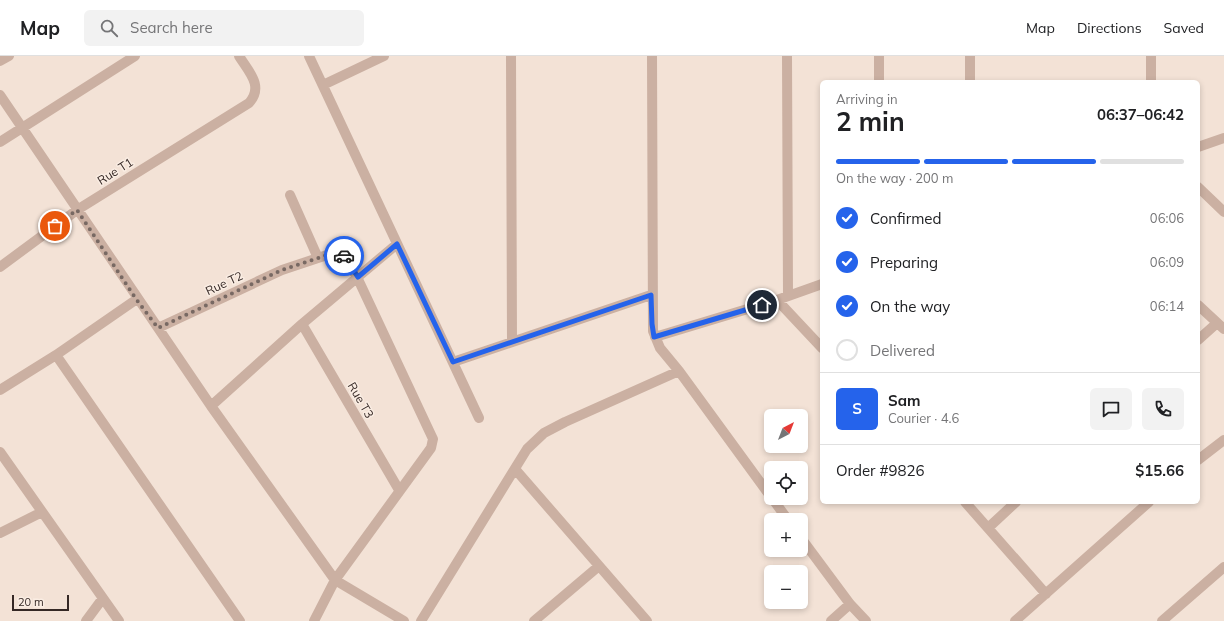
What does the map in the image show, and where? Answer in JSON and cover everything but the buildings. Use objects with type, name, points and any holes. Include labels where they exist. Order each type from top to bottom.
[{"type":"street","points":[[0,62],[9,56]]},
{"type":"street","points":[[0,142],[135,56]]},
{"type":"street","name":"Rue T1","points":[[0,267],[77,210],[249,103],[255,96],[256,89],[254,81],[239,56]]},
{"type":"street","points":[[309,56],[480,418]]},
{"type":"street","points":[[322,85],[384,56]]},
{"type":"street","points":[[511,56],[512,342]]},
{"type":"street","points":[[652,56],[651,295],[654,337],[660,348],[679,371],[764,486]]},
{"type":"street","points":[[787,56],[788,296]]},
{"type":"street","points":[[879,56],[879,80]]},
{"type":"street","points":[[970,56],[970,80]]},
{"type":"street","points":[[1151,56],[1151,80]]},
{"type":"street","points":[[0,95],[136,299],[335,580],[404,621]]},
{"type":"street","points":[[1200,146],[1224,138]]},
{"type":"street","points":[[1200,189],[1224,212]]},
{"type":"street","points":[[290,195],[318,258]]},
{"type":"street","points":[[211,406],[302,324],[397,244]]},
{"type":"street","name":"Rue T2","points":[[158,328],[282,270],[301,265],[333,253],[340,253],[344,256],[358,277]]},
{"type":"street","points":[[314,621],[335,580],[431,448],[433,439],[358,277]]},
{"type":"street","points":[[654,337],[777,300],[820,285]]},
{"type":"street","points":[[453,362],[651,295]]},
{"type":"street","points":[[0,390],[56,355],[136,299]]},
{"type":"street","points":[[777,300],[820,346]]},
{"type":"street","points":[[1200,306],[1220,326],[1200,339]]},
{"type":"street","name":"Rue T3","points":[[302,324],[399,490]]},
{"type":"street","points":[[56,355],[240,621]]},
{"type":"street","points":[[421,621],[527,449],[544,433],[565,422],[679,371]]},
{"type":"street","points":[[1200,458],[1224,440]]},
{"type":"street","points":[[0,452],[119,621]]},
{"type":"street","points":[[515,469],[647,621]]},
{"type":"street","points":[[967,504],[1046,594]]},
{"type":"street","points":[[988,528],[1014,504]]},
{"type":"street","points":[[1015,621],[1147,504]]},
{"type":"street","points":[[0,532],[42,512]]},
{"type":"street","points":[[808,547],[850,604],[866,621]]},
{"type":"street","points":[[534,621],[599,566]]},
{"type":"street","points":[[1162,621],[1224,567]]},
{"type":"street","points":[[86,621],[103,598]]},
{"type":"street","points":[[831,621],[850,604]]},
{"type":"way so far","points":[[55,226],[77,210],[136,299],[158,328],[282,270],[301,265],[333,253],[340,253],[344,256]]},
{"type":"route","points":[[344,256],[358,277],[397,244],[453,362],[651,295],[654,337],[762,305]]}]
